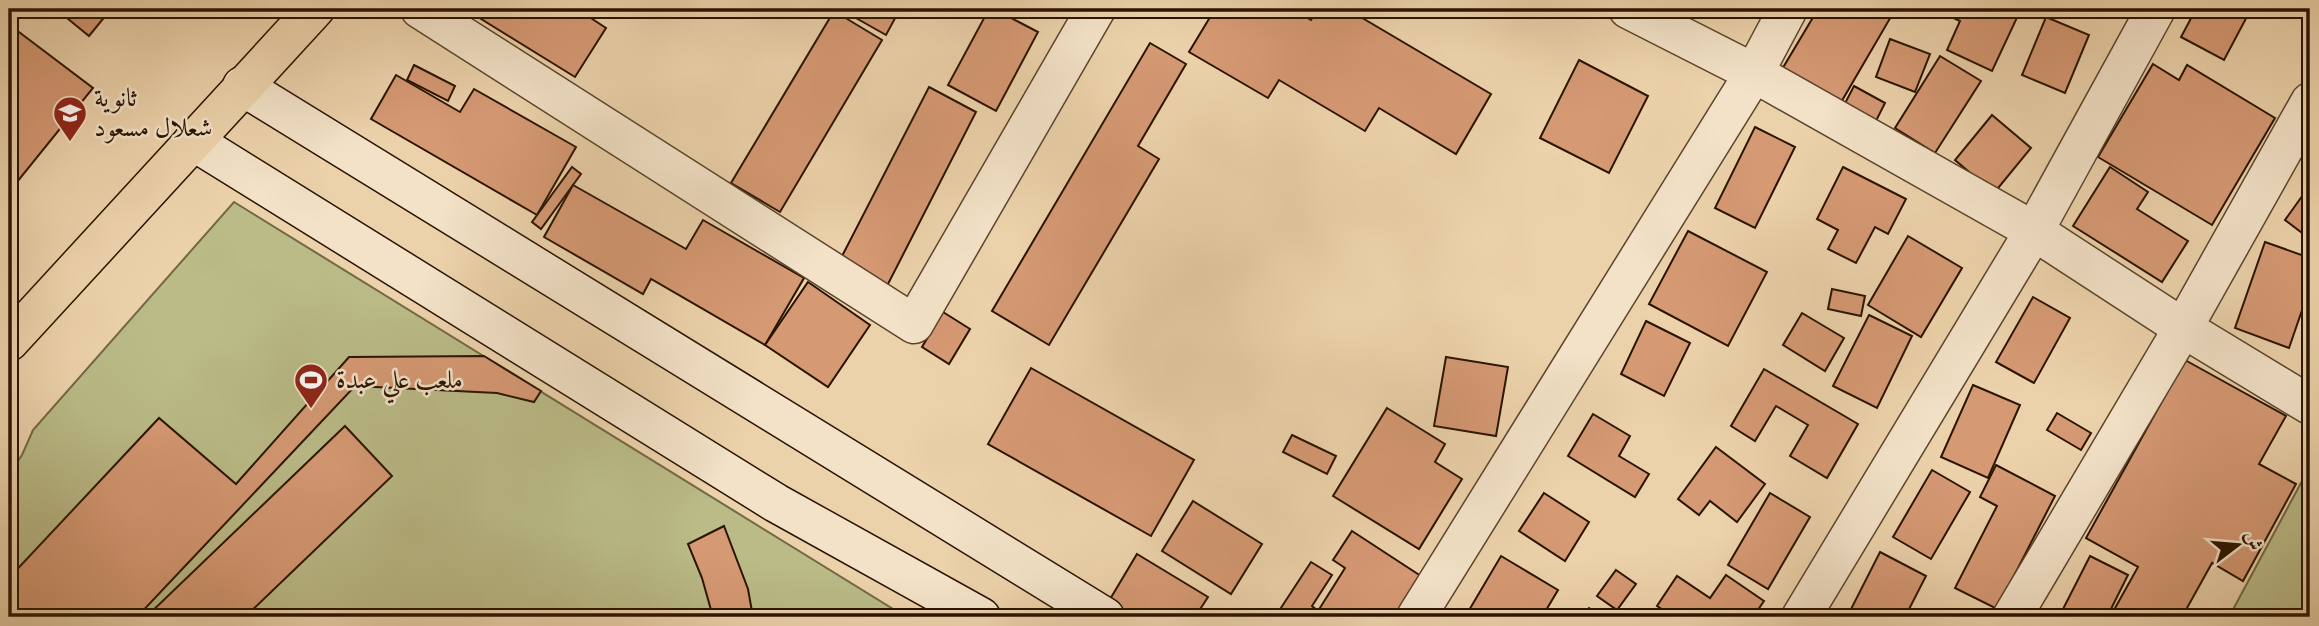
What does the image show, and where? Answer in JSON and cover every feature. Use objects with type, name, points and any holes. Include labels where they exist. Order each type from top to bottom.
[{"type":"main road","points":[[9,342],[315,9]]},
{"type":"street","points":[[420,9],[915,324],[1096,9]]},
{"type":"street","points":[[1628,9],[1754,72],[2034,231],[2183,328],[2310,405]]},
{"type":"street","points":[[1416,617],[1754,72],[1788,9]]},
{"type":"street","points":[[1801,617],[2034,231],[2156,9]]},
{"type":"street","points":[[242,86],[1105,617]]},
{"type":"street","points":[[2012,617],[2183,328],[2310,102]]},
{"type":"street","points":[[193,141],[776,503],[981,617]]},
{"type":"green space","name":"ملعب علي عبدة","points":[[234,202],[906,617],[9,617],[9,474],[22,455],[33,430]]},
{"type":"green space","points":[[2302,481],[2310,486],[2310,617],[2229,617]]},
{"type":"building","points":[[56,9],[111,9],[89,36]]},
{"type":"building","points":[[465,9],[577,9],[606,28],[575,77]]},
{"type":"building","points":[[840,9],[900,9],[886,35]]},
{"type":"building","points":[[989,9],[994,9],[1038,32],[996,111],[948,85]]},
{"type":"building","points":[[1215,9],[1292,9],[1311,20],[1318,9],[1347,9],[1491,94],[1456,154],[1379,108],[1365,131],[1279,80],[1268,98],[1189,52]]},
{"type":"building","points":[[1649,9],[1704,9],[1703,17]]},
{"type":"building","points":[[1818,9],[1854,9],[1861,13],[1863,9],[1881,9],[1892,15],[1833,116],[1775,81]]},
{"type":"building","points":[[1934,9],[2021,9],[1992,71],[1947,50],[1960,21]]},
{"type":"building","points":[[2196,9],[2251,9],[2224,60],[2181,37]]},
{"type":"building","points":[[834,11],[882,40],[780,212],[731,183]]},
{"type":"building","points":[[2046,17],[2089,35],[2065,93],[2022,75]]},
{"type":"building","points":[[15,29],[93,88],[9,192],[9,38]]},
{"type":"building","points":[[1890,39],[1930,54],[1915,92],[1876,77]]},
{"type":"building","points":[[1150,43],[1186,64],[1138,146],[1159,159],[1049,345],[992,311]]},
{"type":"building","points":[[1940,56],[1981,81],[1935,153],[1895,128]]},
{"type":"building","points":[[1579,60],[1648,96],[1609,173],[1540,138]]},
{"type":"building","points":[[2153,64],[2179,80],[2187,65],[2275,118],[2212,225],[2098,157]]},
{"type":"building","points":[[414,65],[455,86],[448,101],[407,80]]},
{"type":"building","points":[[396,75],[460,112],[474,89],[576,147],[537,215],[371,119]]},
{"type":"building","points":[[1854,86],[1885,103],[1873,127],[1841,111]]},
{"type":"building","points":[[929,87],[976,112],[887,286],[839,262]]},
{"type":"building","points":[[1992,115],[2031,148],[1994,193],[1955,160]]},
{"type":"building","points":[[1755,127],[1795,147],[1755,228],[1715,208]]},
{"type":"building","points":[[572,167],[581,174],[541,229],[532,222]]},
{"type":"building","points":[[1843,167],[1906,199],[1888,234],[1875,227],[1856,263],[1828,249],[1838,230],[1817,219]]},
{"type":"building","points":[[2110,167],[2148,192],[2137,209],[2188,241],[2162,282],[2073,226]]},
{"type":"building","points":[[573,185],[686,249],[703,220],[804,278],[765,345],[651,279],[643,294],[544,237]]},
{"type":"building","points":[[2310,185],[2310,239],[2285,220]]},
{"type":"building","points":[[1688,231],[1767,272],[1728,346],[1649,304]]},
{"type":"building","points":[[1908,236],[1962,268],[1921,337],[1868,305]]},
{"type":"building","points":[[2265,242],[2310,258],[2310,287],[2289,348],[2235,328]]},
{"type":"building","points":[[808,282],[870,325],[828,387],[765,345]]},
{"type":"building","points":[[1832,289],[1865,296],[1861,316],[1828,309]]},
{"type":"building","points":[[2033,297],[2070,318],[2034,383],[1996,362]]},
{"type":"building","points":[[943,312],[970,329],[949,364],[922,347]]},
{"type":"building","points":[[1802,313],[1844,338],[1825,371],[1783,345]]},
{"type":"building","points":[[1869,315],[1912,336],[1877,408],[1833,386]]},
{"type":"building","points":[[1646,321],[1690,343],[1664,396],[1621,374]]},
{"type":"building","points":[[484,356],[541,391],[534,402],[497,393],[355,386],[137,617],[9,617],[9,578],[159,418],[236,484],[349,357]]},
{"type":"building","points":[[1446,357],[1508,367],[1496,436],[1434,426]]},
{"type":"building","points":[[2185,360],[2286,416],[2259,464],[2296,484],[2243,581],[2212,563],[2182,617],[2126,617],[2114,610],[2138,567],[2086,538]]},
{"type":"building","points":[[1031,368],[1194,460],[1151,536],[988,444]]},
{"type":"building","points":[[1764,369],[1858,424],[1827,478],[1790,456],[1808,425],[1776,406],[1755,441],[1731,426]]},
{"type":"building","points":[[1973,385],[2020,405],[1988,478],[1941,457]]},
{"type":"building","points":[[1387,408],[1445,444],[1435,462],[1462,479],[1419,549],[1333,496]]},
{"type":"building","points":[[2057,413],[2091,433],[2081,450],[2047,430]]},
{"type":"building","points":[[1593,414],[1630,436],[1619,456],[1649,474],[1635,497],[1568,456]]},
{"type":"building","points":[[345,426],[392,476],[245,617],[146,617]]},
{"type":"building","points":[[1292,435],[1336,456],[1327,474],[1283,452]]},
{"type":"building","points":[[1716,447],[1765,484],[1737,522],[1710,501],[1699,515],[1678,499]]},
{"type":"building","points":[[1996,465],[2055,496],[1997,609],[1955,588],[1997,506],[1980,497]]},
{"type":"building","points":[[1932,470],[1970,492],[1931,559],[1893,537]]},
{"type":"building","points":[[1544,493],[1589,522],[1565,561],[1519,531]]},
{"type":"building","points":[[1770,493],[1810,517],[1768,589],[1728,565]]},
{"type":"building","points":[[1193,501],[1262,544],[1231,594],[1162,551]]},
{"type":"building","points":[[724,526],[748,589],[753,617],[713,617],[702,578],[688,544]]},
{"type":"building","points":[[1352,531],[1427,580],[1403,617],[1275,617],[1311,562],[1332,575],[1312,606],[1318,611],[1345,568],[1333,560]]},
{"type":"building","points":[[1880,552],[1926,576],[1905,617],[1847,617]]},
{"type":"building","points":[[1137,554],[1208,597],[1195,617],[1113,617],[1103,611]]},
{"type":"building","points":[[1501,556],[1558,590],[1542,617],[1465,617]]},
{"type":"building","points":[[2090,556],[2128,575],[2107,617],[2075,617],[2062,611]]},
{"type":"building","points":[[1616,570],[1636,584],[1617,610],[1597,596]]},
{"type":"building","points":[[1726,575],[1764,601],[1753,617],[1674,617],[1657,606],[1677,576],[1710,598]]},
{"type":"building","points":[[1589,608],[1604,617],[1583,617]]},
{"type":"place","name":"ثانوية شعلال مسعود","points":[[70,143]]},
{"type":"place","name":"ملعب علي عبدة","points":[[311,410]]}]
